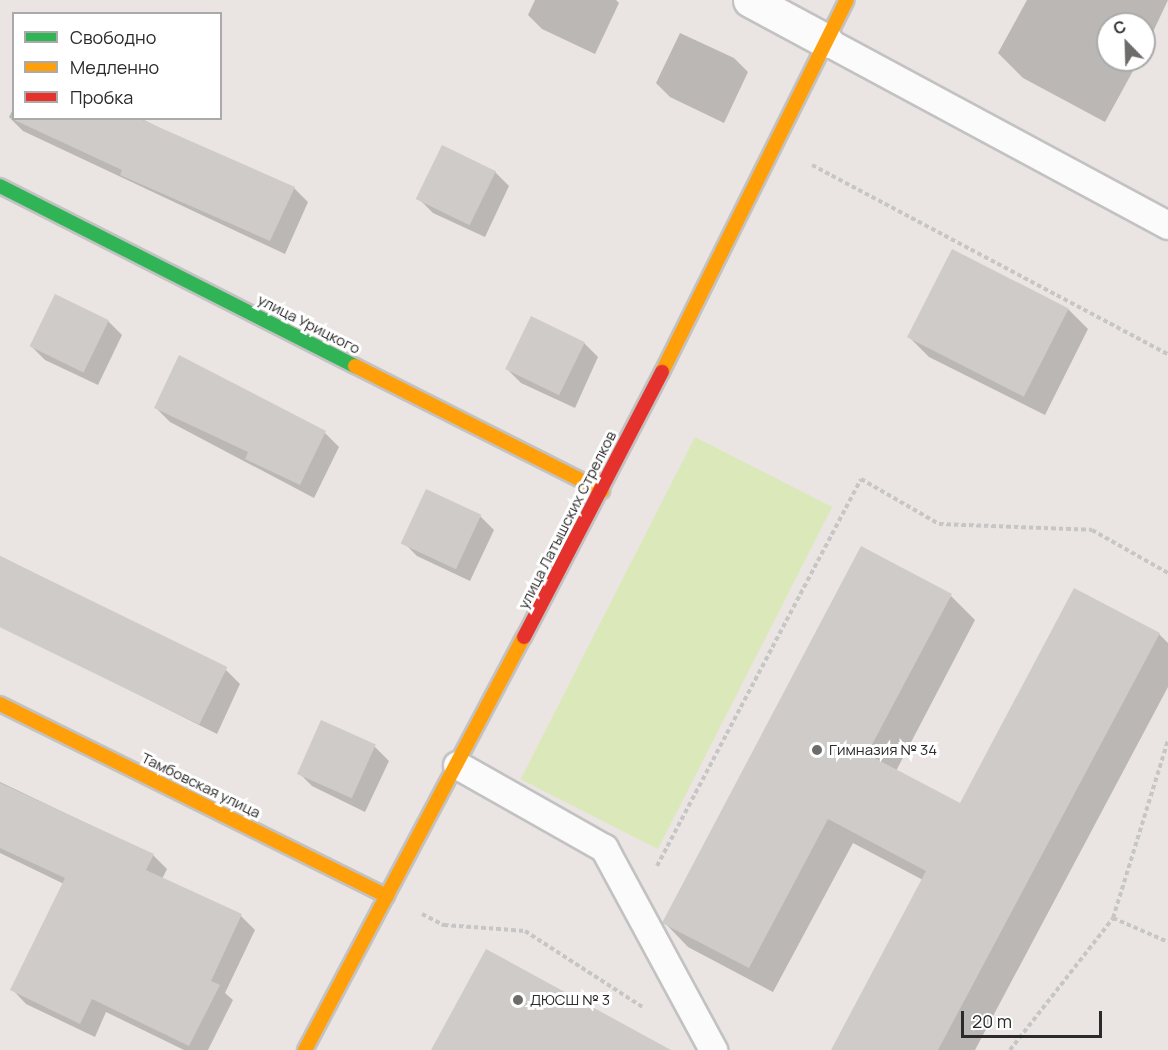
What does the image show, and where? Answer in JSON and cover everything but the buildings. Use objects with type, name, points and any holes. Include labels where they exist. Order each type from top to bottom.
[{"type":"street","points":[[750,0],[826,41]]},
{"type":"street","name":"улица Латышских Стрелков","points":[[305,1050],[602,491],[847,0]]},
{"type":"street","name":"улица Урицкого","points":[[0,186],[602,491]]},
{"type":"street","name":"Тамбовская улица","points":[[0,704],[387,896]]},
{"type":"lane","points":[[826,41],[1168,225]]},
{"type":"lane","points":[[457,765],[604,848],[713,1050]]},
{"type":"path","points":[[774,145],[1168,354]]},
{"type":"path","points":[[636,907],[861,479],[939,524],[1092,530],[1168,573]]},
{"type":"path","points":[[1010,1050],[1113,918],[1168,740]]},
{"type":"path","points":[[387,896],[444,925],[525,931],[652,1012]]},
{"type":"path","points":[[1113,918],[1168,942]]},
{"type":"green space","points":[[695,437],[832,507],[658,849],[521,779]]},
{"type":"traffic: fast","points":[[0,186],[355,366]]},
{"type":"traffic: slow","points":[[662,372],[847,0]]},
{"type":"traffic: slow","points":[[355,366],[602,491]]},
{"type":"traffic: slow","points":[[305,1050],[524,637]]},
{"type":"traffic: slow","points":[[0,704],[387,896]]},
{"type":"traffic: jam","points":[[524,637],[662,372]]},
{"type":"place","name":"Гимназия № 34","points":[[817,750]]},
{"type":"place","name":"ДЮСШ № 3","points":[[518,1000]]}]
